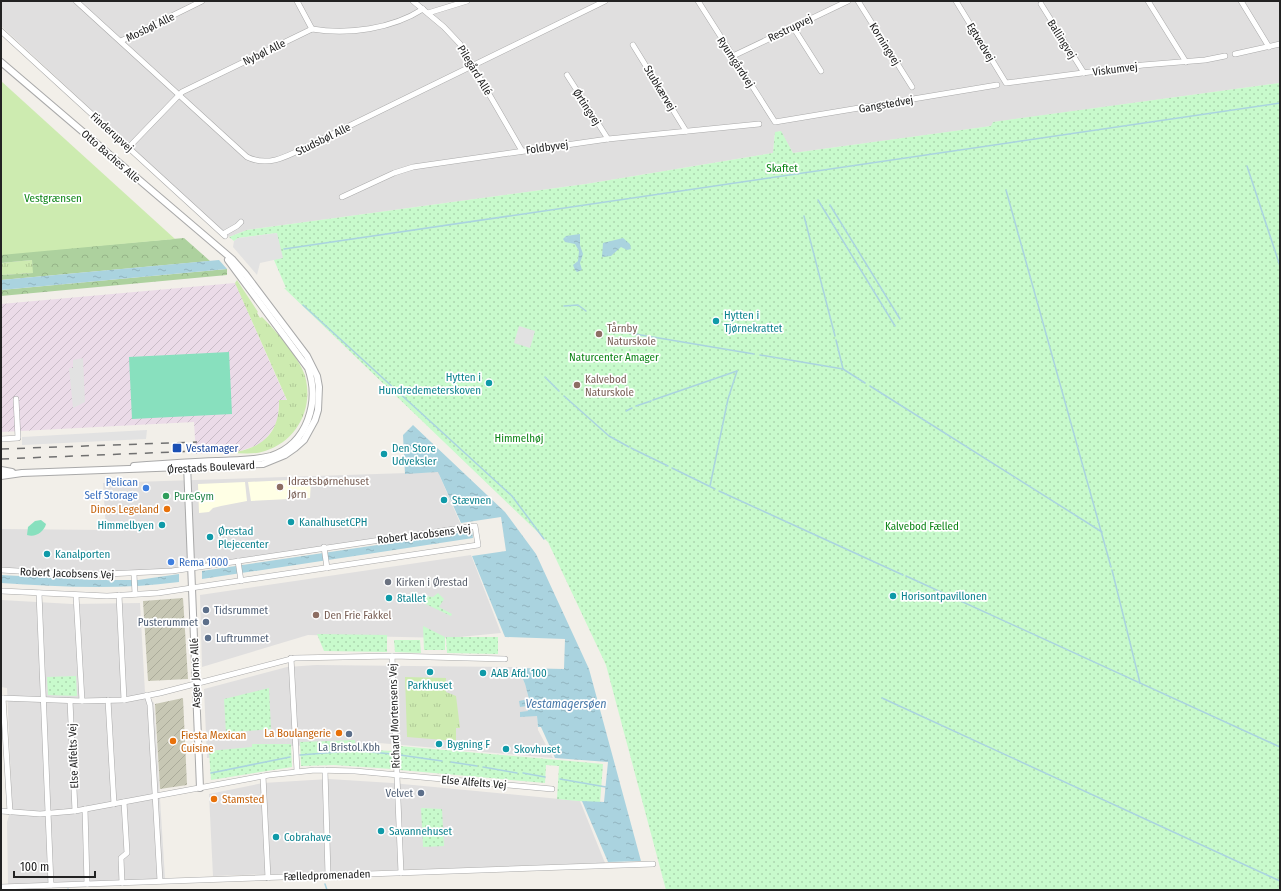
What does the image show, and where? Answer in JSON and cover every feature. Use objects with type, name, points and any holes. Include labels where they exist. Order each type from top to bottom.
[{"type":"street","name":"Studsbøl Alle","points":[[76,1],[247,157],[257,162],[279,160],[306,148],[605,1]]},
{"type":"street","name":"Mosbøl Alle","points":[[121,42],[202,1]]},
{"type":"street","points":[[297,1],[312,29],[328,32],[365,29],[400,20],[423,9]]},
{"type":"street","name":"Pilegård Allé","points":[[413,1],[444,27],[460,44],[522,151]]},
{"type":"street","points":[[428,13],[467,1]]},
{"type":"street","name":"Ryumgårdvej","points":[[698,1],[775,122]]},
{"type":"street","name":"Restrupvej","points":[[733,56],[848,1]]},
{"type":"street","name":"Korningvej","points":[[858,1],[912,87]]},
{"type":"street","name":"Egtvedvej","points":[[956,1],[1006,83]]},
{"type":"street","points":[[1148,1],[1186,62]]},
{"type":"street","points":[[1241,1],[1269,47]]},
{"type":"street","name":"Ballingvej","points":[[1041,4],[1084,73]]},
{"type":"street","points":[[793,27],[821,71]]},
{"type":"street","name":"Nybøl Alle","points":[[129,147],[179,95],[312,29]]},
{"type":"street","name":"Finderupvej","points":[[1,31],[224,235],[241,222]]},
{"type":"street","points":[[1235,54],[1280,44]]},
{"type":"street","name":"Stubkærvej","points":[[633,45],[686,131]]},
{"type":"street","name":"Viskumvej","points":[[1006,83],[1225,56]]},
{"type":"street","name":"Otto Baches Alle","points":[[1,62],[239,265],[243,275]]},
{"type":"street","name":"Ørtingvej","points":[[567,75],[608,139]]},
{"type":"street","name":"Gangstedvej","points":[[775,122],[997,85]]},
{"type":"street","name":"Foldbyvej","points":[[342,197],[394,173],[413,168],[608,139],[759,124]]},
{"type":"street","name":"Ørestads Boulevard","points":[[1,476],[22,473],[187,465],[251,466],[275,461],[295,448],[304,440],[315,420],[318,410],[319,392],[313,366],[243,275]]},
{"type":"street","points":[[1,439],[18,438],[16,399]]},
{"type":"street","name":"Asger Jorns Allé","points":[[187,465],[200,788]]},
{"type":"street","name":"Ørestads Boulevard","points":[[1,470],[22,473]]},
{"type":"street","name":"Robert Jacobsens Vej","points":[[1,570],[84,575],[134,576],[475,526],[478,545],[327,565],[241,581],[135,594],[76,596],[1,591]]},
{"type":"street","points":[[324,549],[327,565]]},
{"type":"street","points":[[238,560],[241,581]]},
{"type":"street","points":[[134,576],[135,594]]},
{"type":"street","name":"Robert Jacobsens Vej","points":[[39,594],[44,700]]},
{"type":"street","name":"Robert Jacobsens Vej","points":[[118,595],[124,700]]},
{"type":"street","points":[[76,596],[82,701]]},
{"type":"street","name":"Richard Mortensens Vej","points":[[2,698],[70,701],[124,700],[195,684],[291,658],[326,656],[392,656],[505,659]]},
{"type":"street","name":"Richard Mortensens Vej","points":[[392,656],[397,775]]},
{"type":"street","points":[[291,658],[297,772]]},
{"type":"street","points":[[147,696],[150,705],[160,881]]},
{"type":"street","points":[[2,698],[10,812]]},
{"type":"street","points":[[44,700],[51,885]]},
{"type":"street","points":[[108,700],[114,804]]},
{"type":"street","name":"Else Alfelts Vej","points":[[70,701],[75,811]]},
{"type":"street","points":[[325,770],[328,875]]},
{"type":"street","name":"Else Alfelts Vej","points":[[1,811],[49,813],[75,811],[263,776],[325,770],[552,789]]},
{"type":"street","points":[[397,775],[401,873]]},
{"type":"street","points":[[263,776],[268,878]]},
{"type":"street","points":[[122,882],[121,858],[127,853],[124,802]]},
{"type":"street","points":[[85,809],[88,884]]},
{"type":"street","name":"Fælledpromenaden","points":[[1,887],[653,864]]},
{"type":"shaded area","points":[[1,1],[1280,1],[1280,83],[994,122],[992,126],[793,153],[780,131],[775,133],[773,153],[586,184],[247,230],[229,237],[1,26]]},
{"type":"shaded area","points":[[277,233],[283,258],[260,263],[257,275],[233,247],[234,241],[238,238]]},
{"type":"shaded area","points":[[235,283],[287,401],[279,400],[278,418],[275,426],[265,440],[258,445],[240,451],[196,454],[194,422],[1,432],[1,304]]},
{"type":"shaded area","points":[[519,326],[535,331],[530,348],[514,343]]},
{"type":"shaded area","points":[[83,358],[85,402],[73,408],[69,368],[73,368],[73,360]]},
{"type":"shaded area","points":[[147,430],[146,439],[22,445],[22,437]]},
{"type":"shaded area","points":[[438,472],[461,525],[461,531],[183,572],[108,576],[1,573],[1,529],[106,530],[103,483]]},
{"type":"shaded area","name":"Idrætsbørnehuset Jørn","points":[[311,479],[310,498],[251,501],[248,482]]},
{"type":"shaded area","points":[[245,482],[247,501],[213,508],[209,512],[199,513],[198,484]]},
{"type":"shaded area","points":[[471,555],[501,633],[449,638],[308,635],[202,667],[200,595]]},
{"type":"shaded area","points":[[183,598],[188,679],[148,681],[143,601]]},
{"type":"shaded area","points":[[1,600],[72,604],[140,603],[145,693],[154,703],[165,879],[8,884],[7,822],[12,806],[7,688],[1,687]]},
{"type":"shaded area","points":[[316,665],[517,667],[525,684],[529,699],[528,711],[537,716],[538,730],[553,758],[379,743],[292,746],[207,758],[204,689],[287,667]]},
{"type":"shaded area","points":[[183,698],[187,785],[160,789],[155,704]]},
{"type":"shaded area","points":[[329,779],[392,783],[580,801],[605,863],[213,876],[209,794],[263,783]]},
{"type":"green space","name":"Vestgrænsen","points":[[1,81],[175,239],[1,255]]},
{"type":"green space","name":"Kalvebod Fælled","points":[[1280,83],[1280,890],[666,890],[606,665],[548,542],[284,288],[286,288],[271,253],[277,233],[238,238],[234,241],[229,237],[247,230],[586,184],[773,153],[775,132],[781,131],[793,153],[991,126],[993,122]]},
{"type":"green space","points":[[184,238],[210,261],[1,280],[1,275],[33,273],[32,260],[1,263],[1,254]]},
{"type":"green space","points":[[32,260],[34,273],[1,275],[1,263]]},
{"type":"green space","points":[[227,269],[227,275],[1,296],[1,290]]},
{"type":"green space","points":[[237,280],[258,312],[257,313],[260,318],[262,317],[274,329],[298,361],[305,376],[307,388],[305,411],[300,422],[286,440],[265,451],[247,454],[229,453],[250,448],[259,444],[266,438],[272,431],[276,422],[279,400],[287,400],[235,283]]},
{"type":"green space","points":[[229,352],[232,414],[132,419],[129,357]]},
{"type":"green space","points":[[41,520],[46,524],[41,532],[33,536],[27,535],[28,527],[35,521]]},
{"type":"green space","points":[[438,593],[444,599],[439,607],[452,614],[451,616],[411,597],[414,596],[422,600],[427,596],[433,597]]},
{"type":"green space","points":[[423,626],[445,637],[445,650],[424,650]]},
{"type":"green space","points":[[317,634],[387,635],[387,652],[324,651]]},
{"type":"green space","points":[[446,637],[498,637],[498,654],[447,653]]},
{"type":"green space","points":[[394,640],[420,640],[421,653],[395,652]]},
{"type":"green space","points":[[76,676],[77,696],[48,695],[47,677]]},
{"type":"green space","points":[[405,677],[446,678],[446,692],[456,696],[460,728],[456,728],[456,741],[407,737]]},
{"type":"green space","points":[[269,688],[271,729],[226,733],[224,699]]},
{"type":"green space","points":[[355,740],[356,749],[392,751],[392,769],[334,765],[301,766],[300,742]]},
{"type":"green space","points":[[252,744],[291,744],[292,767],[211,780],[209,751],[252,747]]},
{"type":"green space","points":[[399,746],[603,764],[600,803],[557,799],[559,766],[546,765],[545,783],[400,770]]},
{"type":"green space","points":[[421,808],[442,809],[444,846],[423,847]]},
{"type":"water","points":[[580,234],[580,245],[583,254],[580,263],[582,270],[577,272],[573,265],[578,261],[579,251],[575,244],[565,242],[563,239],[566,236]]},
{"type":"water","points":[[623,238],[630,244],[631,249],[627,250],[621,247],[611,256],[602,257],[603,243]]},
{"type":"water","points":[[219,260],[227,269],[1,290],[1,280]]},
{"type":"water","name":"Vestamagersøen","points":[[413,425],[505,512],[536,554],[589,669],[641,861],[608,862],[582,801],[604,802],[608,762],[555,758],[541,727],[538,727],[537,716],[520,717],[520,712],[528,711],[527,706],[520,707],[519,701],[529,699],[525,684],[518,668],[564,669],[565,639],[505,637],[472,556],[506,551],[501,517],[461,523],[438,472],[405,474],[403,435]]},
{"type":"water","points":[[472,531],[473,538],[202,579],[202,571]]},
{"type":"water","points":[[179,574],[179,582],[157,585],[68,587],[1,583],[1,575],[95,580],[138,580]]},
{"type":"waterway","points":[[284,249],[1280,103]]},
{"type":"waterway","points":[[1247,166],[1280,266]]},
{"type":"waterway","points":[[1006,190],[1111,567]]},
{"type":"waterway","points":[[818,200],[895,326]]},
{"type":"waterway","points":[[830,205],[900,319]]},
{"type":"waterway","points":[[804,216],[835,336]]},
{"type":"waterway","points":[[303,305],[512,496],[544,539]]},
{"type":"waterway","points":[[564,306],[578,305],[586,311]]},
{"type":"waterway","points":[[629,333],[754,354]]},
{"type":"waterway","points":[[836,340],[843,369]]},
{"type":"waterway","points":[[760,355],[843,369],[865,383]]},
{"type":"waterway","points":[[653,400],[737,371]]},
{"type":"waterway","points":[[710,486],[728,399],[737,371]]},
{"type":"waterway","points":[[545,377],[559,391]]},
{"type":"waterway","points":[[870,386],[1102,532]]},
{"type":"waterway","points":[[564,396],[609,436],[629,447]]},
{"type":"waterway","points":[[636,406],[651,401]]},
{"type":"waterway","points":[[626,411],[632,408]]},
{"type":"waterway","points":[[631,448],[668,466]]},
{"type":"waterway","points":[[672,468],[715,489]]},
{"type":"waterway","points":[[719,491],[903,575]]},
{"type":"waterway","points":[[1112,570],[1140,683]]},
{"type":"waterway","points":[[906,576],[1280,747]]},
{"type":"waterway","points":[[882,698],[1280,881]]},
{"type":"waterway","points":[[300,755],[350,751]]},
{"type":"waterway","points":[[359,751],[392,754]]},
{"type":"waterway","points":[[400,755],[442,761]]},
{"type":"waterway","points":[[211,773],[290,757]]},
{"type":"waterway","points":[[451,762],[477,766]]},
{"type":"waterway","points":[[483,767],[517,773]]},
{"type":"waterway","points":[[523,773],[545,777]]},
{"type":"waterway","points":[[560,779],[606,787]]},
{"type":"waterway","points":[[325,884],[327,890]]},
{"type":"railway","points":[[1,449],[197,442]]},
{"type":"railway","points":[[1,459],[197,451]]},
{"type":"place","name":"Hytten i Tjørnekrattet","points":[[716,321]]},
{"type":"place","name":"Tårnby Naturskole","points":[[599,334]]},
{"type":"place","name":"Hytten i Hundredemeterskoven","points":[[489,383]]},
{"type":"place","name":"Kalvebod Naturskole","points":[[577,385]]},
{"type":"place","name":"Vestamager","points":[[177,448]]},
{"type":"place","name":"Den Store Udveksler","points":[[384,454]]},
{"type":"place","name":"Idrætsbørnehuset Jørn","points":[[280,487]]},
{"type":"place","name":"Pelican Self Storage","points":[[146,488]]},
{"type":"place","name":"PureGym","points":[[166,496]]},
{"type":"place","name":"Stævnen","points":[[444,500]]},
{"type":"place","name":"Dinos Legeland","points":[[167,509]]},
{"type":"place","name":"KanalhusetCPH","points":[[291,522]]},
{"type":"place","name":"Himmelbyen","points":[[162,525]]},
{"type":"place","name":"Ørestad Plejecenter","points":[[210,537]]},
{"type":"place","name":"Kanalporten","points":[[47,554]]},
{"type":"place","name":"Rema 1000","points":[[171,562]]},
{"type":"place","name":"Kirken i Ørestad","points":[[388,582]]},
{"type":"place","name":"Horisontpavillonen","points":[[893,596]]},
{"type":"place","name":"8tallet","points":[[389,598]]},
{"type":"place","name":"Tidsrummet","points":[[206,610]]},
{"type":"place","name":"Den Frie Fakkel","points":[[316,615]]},
{"type":"place","name":"Pusterummet","points":[[206,622]]},
{"type":"place","name":"Luftrummet","points":[[208,638]]},
{"type":"place","name":"Parkhuset","points":[[430,672]]},
{"type":"place","name":"AAB Afd. 100","points":[[483,673]]},
{"type":"place","name":"La Boulangerie","points":[[339,733]]},
{"type":"place","name":"La Bristol.Kbh","points":[[349,734]]},
{"type":"place","name":"Fiesta Mexican Cuisine","points":[[173,741]]},
{"type":"place","name":"Bygning F","points":[[439,744]]},
{"type":"place","name":"Skovhuset","points":[[506,749]]},
{"type":"place","name":"Velvet","points":[[421,793]]},
{"type":"place","name":"Stamsted","points":[[214,799]]},
{"type":"place","name":"Savannehuset","points":[[381,831]]},
{"type":"place","name":"Cobrahave","points":[[276,837]]},
{"type":"park label","name":"Skaftet","points":[[782,168]]},
{"type":"park label","name":"Naturcenter Amager","points":[[614,357]]},
{"type":"park label","name":"Himmelhøj","points":[[519,438]]}]
